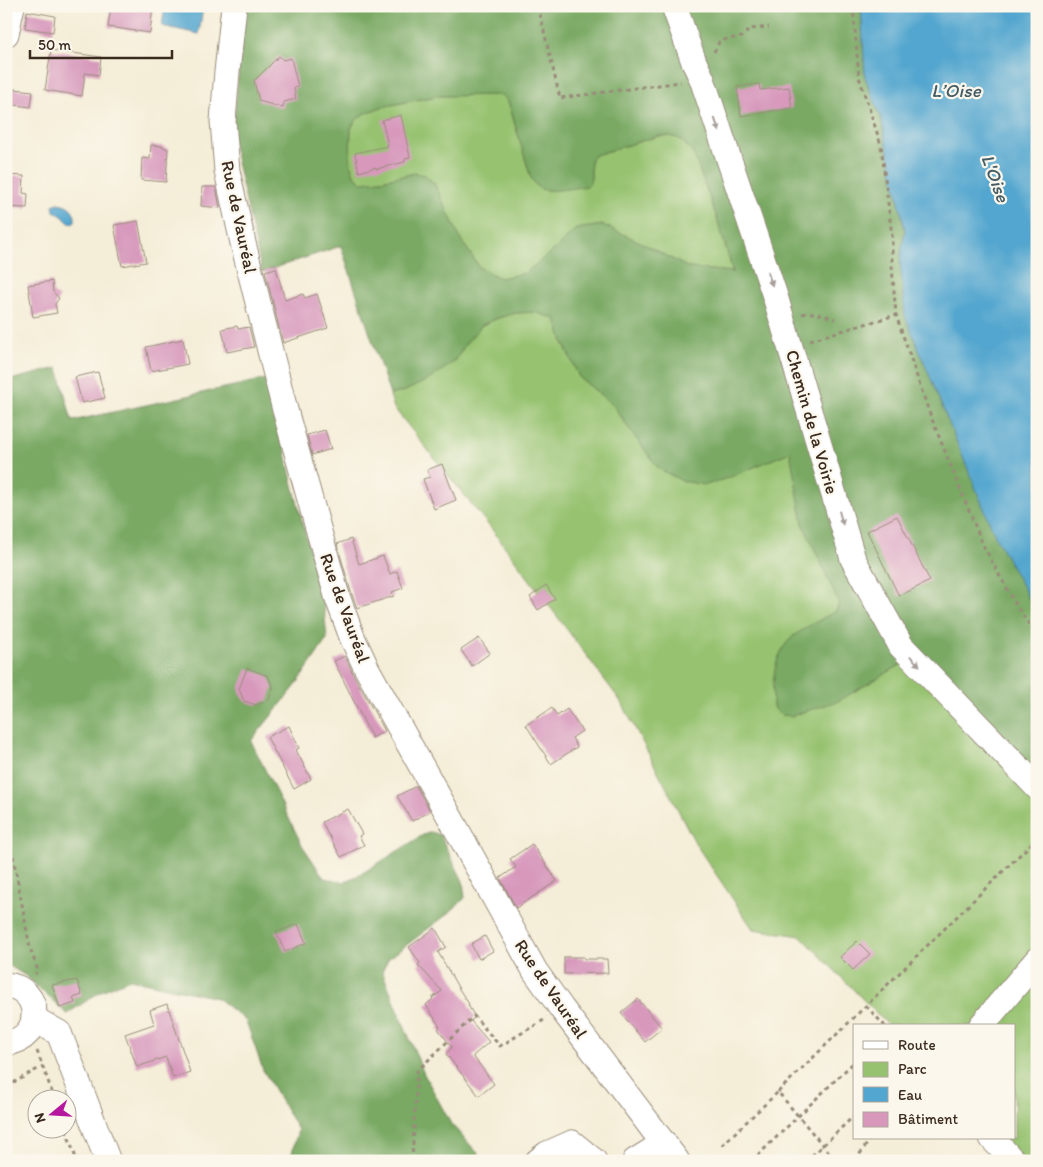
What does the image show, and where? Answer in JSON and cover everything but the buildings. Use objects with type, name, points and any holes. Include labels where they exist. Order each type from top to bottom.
[{"type":"street","points":[[6,34],[12,6]]},
{"type":"street","name":"Rue de Vauréal","points":[[234,6],[223,121],[230,188],[285,410],[337,596],[352,637],[367,669],[534,971],[670,1152]]},
{"type":"street","name":"Chemin de la Voirie","points":[[674,6],[776,296],[853,559],[902,646],[1037,788]]},
{"type":"street","points":[[983,1024],[1037,960]]},
{"type":"street","points":[[6,1043],[12,1043],[27,1034],[32,1027],[34,1019],[32,1003],[28,996],[14,987]]},
{"type":"street","points":[[34,1019],[59,1033],[108,1161]]},
{"type":"street","points":[[994,1140],[1013,1161]]},
{"type":"street","points":[[538,1161],[547,1154],[572,1143],[594,1161]]},
{"type":"street","points":[[634,1161],[670,1152]]},
{"type":"path","points":[[538,6],[560,98],[698,70],[719,42],[742,37],[750,29],[769,27]]},
{"type":"path","points":[[853,6],[859,78],[881,145],[892,236],[892,267],[896,315],[929,412],[983,545],[1017,607],[1037,636]]},
{"type":"path","points":[[782,318],[808,313],[822,314],[835,319]]},
{"type":"path","points":[[790,346],[896,315]]},
{"type":"path","points":[[6,833],[13,856],[30,948],[38,971],[14,987]]},
{"type":"path","points":[[722,1145],[1037,838]]},
{"type":"path","points":[[866,1006],[883,1024]]},
{"type":"path","points":[[412,1161],[417,1071],[474,1016],[500,1046],[540,1023]]},
{"type":"path","points":[[752,1161],[853,1063]]},
{"type":"path","points":[[6,1087],[43,1066],[51,1090]]},
{"type":"path","points":[[778,1092],[836,1161]]},
{"type":"path","points":[[806,1161],[853,1117]]},
{"type":"path","points":[[70,1140],[77,1161]]},
{"type":"path","points":[[855,1161],[869,1140]]},
{"type":"green space","points":[[245,6],[861,6],[865,77],[881,118],[905,230],[900,261],[1037,616],[1037,778],[918,655],[838,701],[791,716],[781,715],[773,707],[773,688],[775,668],[782,650],[795,635],[836,611],[839,603],[803,524],[790,452],[706,485],[682,481],[659,469],[613,405],[579,377],[563,342],[556,319],[535,312],[516,313],[482,325],[466,343],[455,361],[430,379],[405,391],[390,395],[341,246],[262,272],[232,140]],"holes":[[[501,95],[508,101],[531,178],[543,190],[588,186],[591,180],[591,158],[595,155],[658,136],[678,138],[694,155],[717,218],[733,272],[689,268],[603,225],[576,229],[554,250],[525,273],[500,278],[480,268],[461,240],[434,183],[425,175],[416,173],[362,182],[354,175],[351,167],[350,153],[351,128],[356,120],[364,114],[381,107],[437,96]]]},
{"type":"green space","points":[[501,95],[508,101],[531,178],[547,190],[588,185],[591,179],[591,158],[595,155],[658,136],[678,138],[694,154],[717,218],[733,272],[689,268],[640,242],[602,225],[576,229],[525,274],[500,278],[480,268],[461,240],[434,183],[416,173],[362,182],[354,175],[351,167],[350,153],[351,128],[356,120],[364,114],[381,107],[437,96]]},
{"type":"green space","points":[[535,312],[556,319],[563,342],[579,377],[613,405],[660,469],[706,485],[790,452],[839,603],[836,611],[793,636],[918,655],[1037,778],[1037,1161],[1022,1161],[1002,1140],[1016,1140],[1016,1024],[887,1024],[801,936],[753,929],[697,846],[622,703],[494,532],[394,408],[390,395],[405,391],[455,361],[466,343],[482,325],[516,313]]},
{"type":"green space","points":[[58,368],[72,421],[266,379],[284,443],[324,607],[327,639],[294,688],[251,741],[302,845],[324,878],[344,882],[361,874],[423,835],[432,832],[440,835],[463,881],[465,898],[449,913],[388,959],[382,971],[424,1074],[451,1124],[485,1161],[290,1161],[298,1130],[263,1070],[246,1021],[217,998],[130,979],[101,991],[67,1014],[26,976],[8,965],[6,959],[6,381]]},
{"type":"water","points":[[165,6],[203,7],[199,34],[162,26]]},
{"type":"water","name":"L’Oise","points":[[861,6],[1037,6],[1037,616],[996,538],[905,316],[900,261],[905,230],[881,118],[865,77]]},
{"type":"water","points":[[58,203],[71,208],[75,221],[69,223],[54,211],[53,205]]},
{"type":"water label","name":"L'Oise","points":[[996,178]]}]
